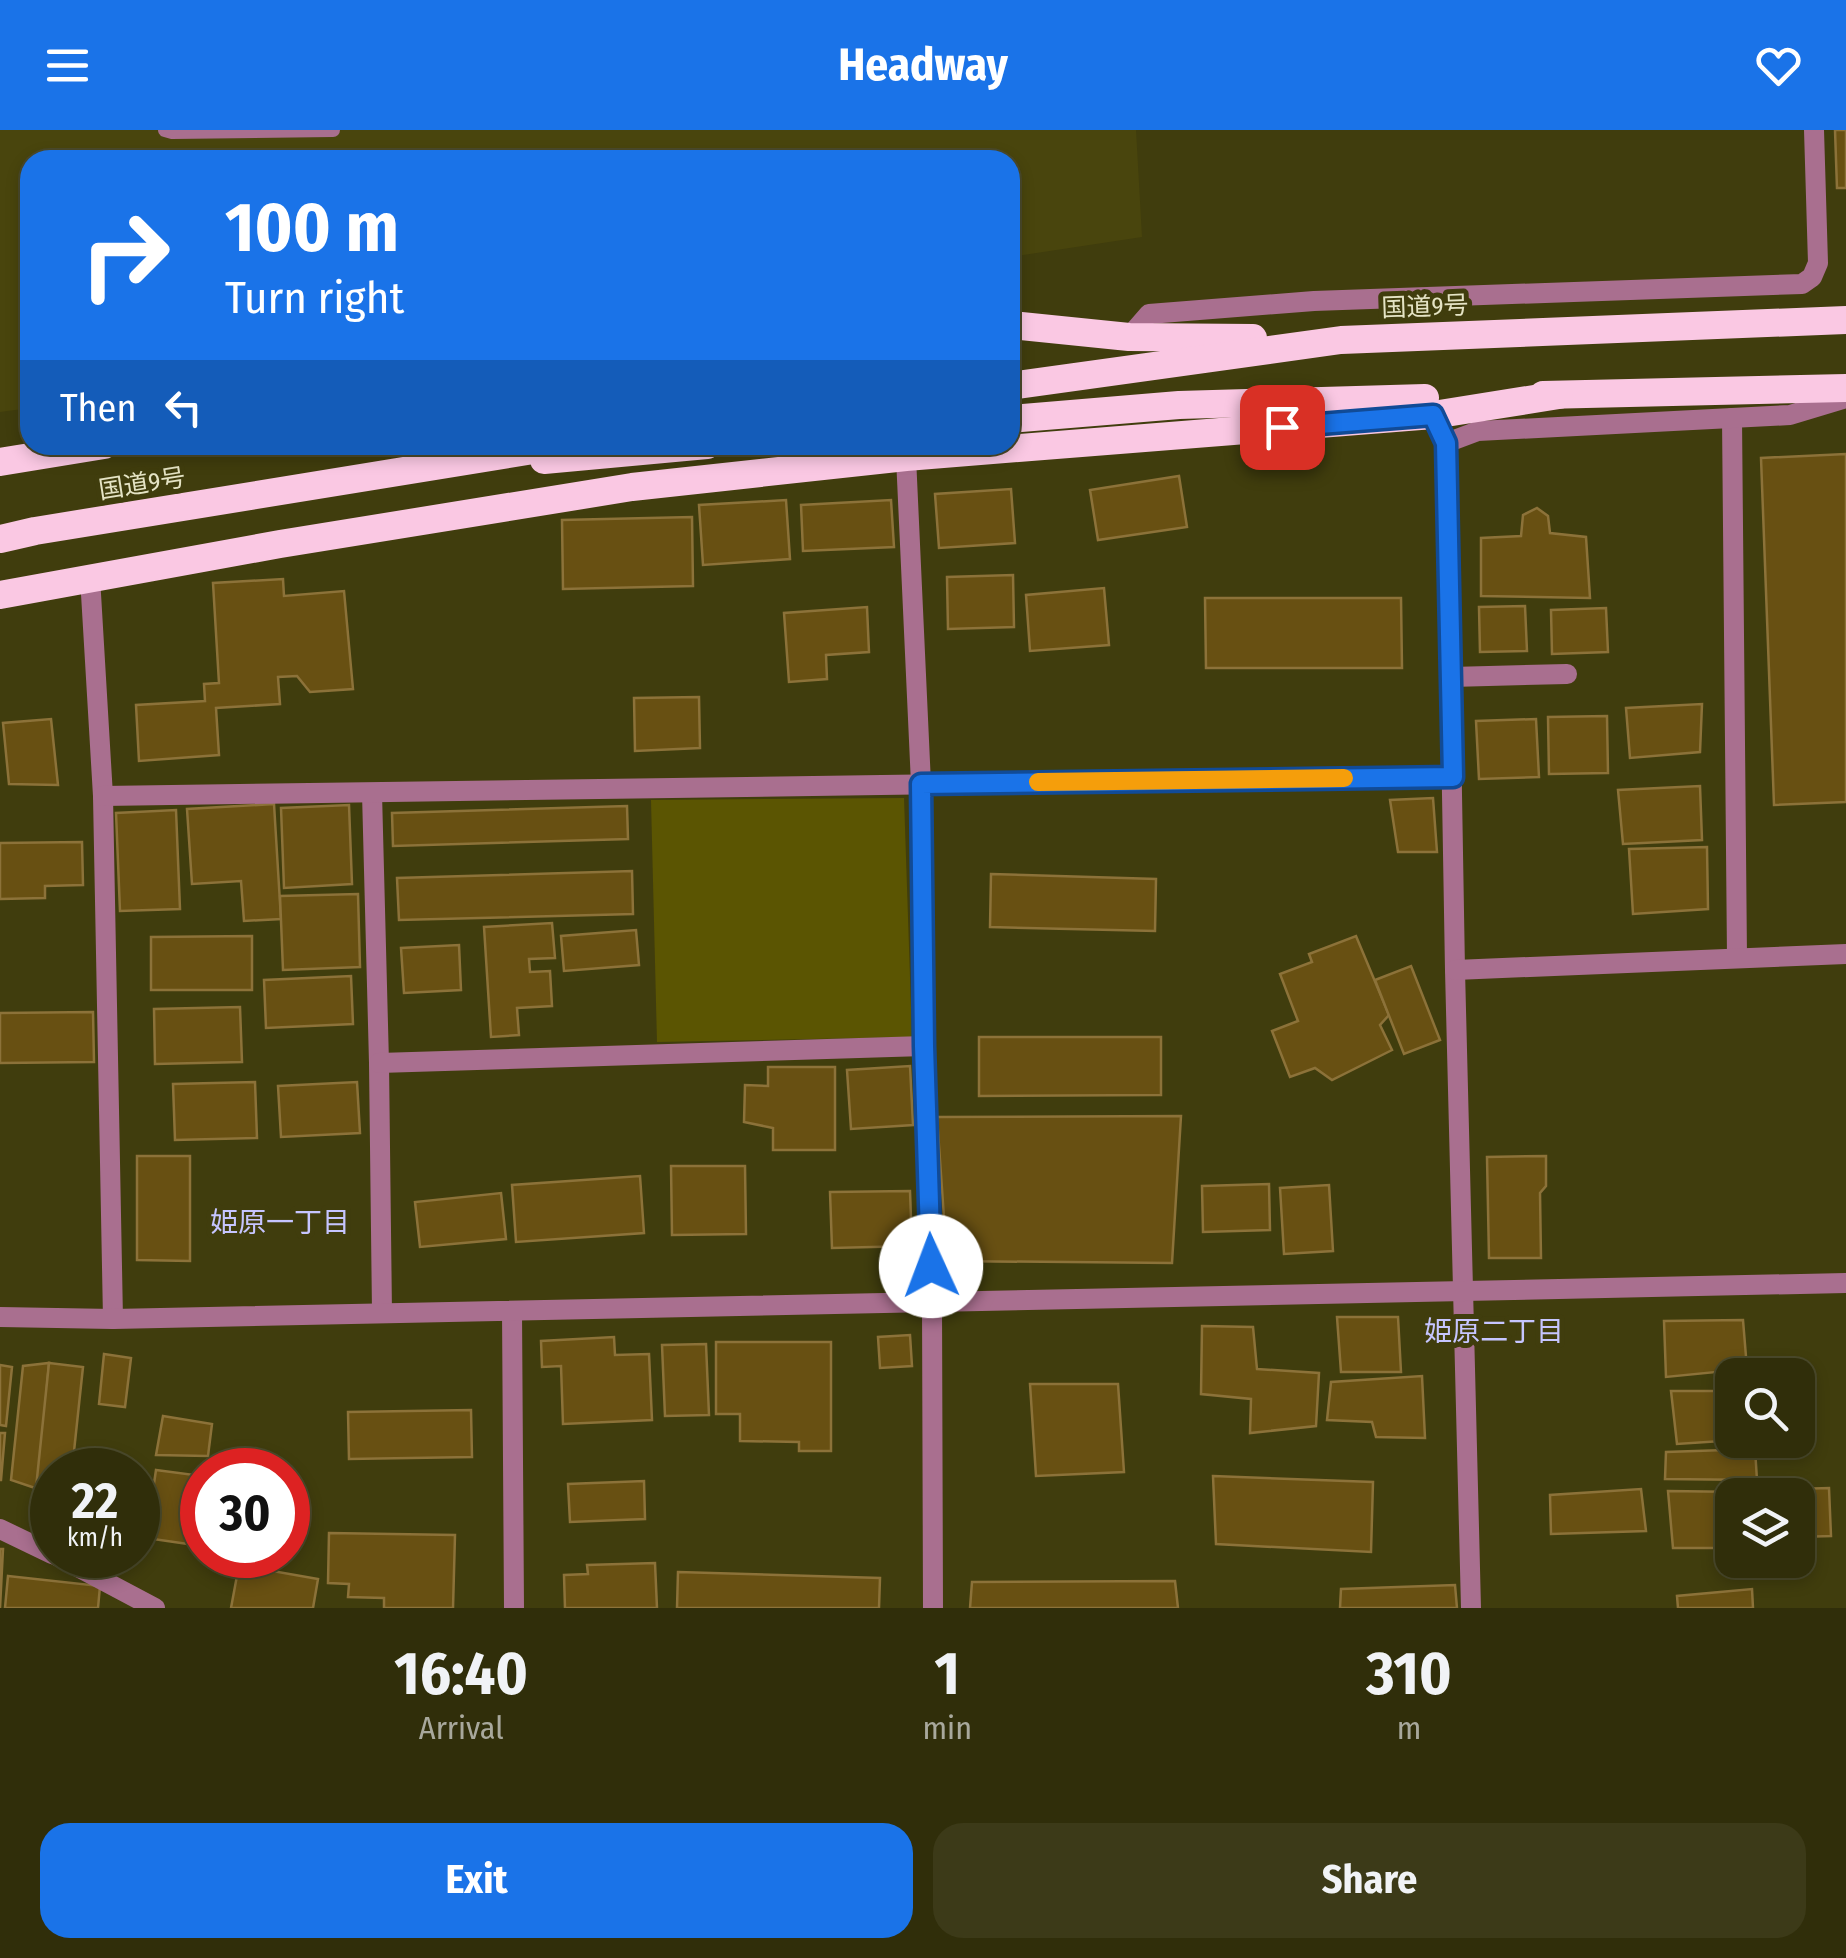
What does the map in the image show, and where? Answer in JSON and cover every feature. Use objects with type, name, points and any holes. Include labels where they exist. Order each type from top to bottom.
[{"type":"highway","name":"国道9号","points":[[1020,385],[1341,340],[1846,320]]},
{"type":"highway","points":[[1020,326],[1129,336],[1341,340]]},
{"type":"highway","points":[[1020,418],[1179,405],[1846,388]]},
{"type":"highway","points":[[1020,448],[1433,415],[1559,395]]},
{"type":"highway","points":[[0,462],[43,455]]},
{"type":"highway","name":"国道9号","points":[[0,539],[500,455]]},
{"type":"highway","name":"国道9号","points":[[354,478],[600,455]]},
{"type":"highway","points":[[0,596],[90,577],[632,487],[931,455]]},
{"type":"street","points":[[1129,336],[1149,314],[1186,311],[1314,302],[1802,284],[1812,277],[1818,263],[1814,130]]},
{"type":"street","points":[[1446,443],[1478,431],[1790,414],[1846,398]]},
{"type":"street","points":[[1433,415],[1446,443],[1471,1608]]},
{"type":"street","points":[[1732,418],[1737,958]]},
{"type":"street","points":[[906,457],[921,784],[932,1303],[933,1608]]},
{"type":"street","points":[[90,577],[103,796],[113,1320]]},
{"type":"street","points":[[1450,678],[1567,674]]},
{"type":"street","points":[[103,796],[1453,777]]},
{"type":"street","points":[[372,793],[382,1313]]},
{"type":"street","points":[[1455,970],[1846,954]]},
{"type":"street","points":[[379,1063],[924,1046]]},
{"type":"street","points":[[0,1317],[113,1320],[1846,1283]]},
{"type":"street","points":[[512,1311],[514,1608]]},
{"type":"street","points":[[0,1529],[30,1543]]},
{"type":"street","points":[[99,1578],[156,1608]]},
{"type":"lane","points":[[169,131],[333,130]]},
{"type":"shaded area","points":[[0,130],[1136,130],[1142,237],[1020,255],[1020,150],[20,150],[20,409],[0,412]]},
{"type":"shaded area","points":[[904,798],[912,1037],[657,1042],[651,800]]},
{"type":"building","points":[[1835,130],[1846,130],[1846,188],[1837,188]]},
{"type":"building","points":[[1846,454],[1846,802],[1774,805],[1761,458]]},
{"type":"building","points":[[1179,476],[1187,527],[1098,540],[1090,490]]},
{"type":"building","points":[[1011,489],[1015,543],[939,548],[935,494]]},
{"type":"building","points":[[786,500],[790,559],[703,565],[699,505]]},
{"type":"building","points":[[891,500],[894,547],[803,551],[801,505]]},
{"type":"building","points":[[1537,508],[1548,516],[1550,533],[1586,537],[1590,598],[1481,596],[1481,538],[1521,536],[1523,515]]},
{"type":"building","points":[[692,517],[693,586],[563,589],[562,520]]},
{"type":"building","points":[[1013,575],[1014,627],[948,629],[947,577]]},
{"type":"building","points":[[283,579],[284,596],[344,591],[353,689],[310,692],[297,676],[278,677],[280,704],[216,708],[219,755],[139,761],[136,705],[205,701],[204,684],[219,683],[213,583]]},
{"type":"building","points":[[1104,588],[1109,645],[1030,651],[1026,595]]},
{"type":"building","points":[[1205,598],[1401,598],[1402,668],[1206,668]]},
{"type":"building","points":[[1525,606],[1527,651],[1480,652],[1479,607]]},
{"type":"building","points":[[867,607],[869,652],[826,655],[827,679],[789,682],[784,613]]},
{"type":"building","points":[[1606,608],[1608,652],[1552,654],[1551,610]]},
{"type":"building","points":[[699,697],[700,748],[635,751],[634,698]]},
{"type":"building","points":[[1702,704],[1700,752],[1630,758],[1626,708]]},
{"type":"building","points":[[1607,716],[1608,773],[1549,774],[1548,717]]},
{"type":"building","points":[[51,719],[58,785],[9,784],[3,723]]},
{"type":"building","points":[[1536,719],[1539,777],[1479,779],[1476,721]]},
{"type":"building","points":[[1700,786],[1702,840],[1623,844],[1618,790]]},
{"type":"building","points":[[1433,798],[1437,852],[1398,852],[1390,800]]},
{"type":"building","points":[[274,804],[281,919],[244,921],[241,881],[192,884],[187,809]]},
{"type":"building","points":[[349,805],[352,884],[284,888],[281,808]]},
{"type":"building","points":[[627,806],[628,839],[393,846],[392,813]]},
{"type":"building","points":[[176,810],[180,909],[120,911],[116,813]]},
{"type":"building","points":[[82,842],[83,885],[45,886],[45,898],[0,899],[0,843]]},
{"type":"building","points":[[1707,847],[1708,909],[1633,914],[1629,849]]},
{"type":"building","points":[[632,871],[633,914],[399,920],[397,878]]},
{"type":"building","points":[[991,874],[1156,879],[1155,931],[990,927]]},
{"type":"building","points":[[358,894],[360,967],[283,970],[280,896]]},
{"type":"building","points":[[552,923],[555,958],[529,959],[530,972],[550,971],[552,1006],[517,1008],[519,1035],[491,1037],[484,927]]},
{"type":"building","points":[[636,930],[639,965],[564,971],[561,936]]},
{"type":"building","points":[[252,936],[252,990],[151,990],[151,937]]},
{"type":"building","points":[[1356,936],[1389,1015],[1380,1025],[1392,1050],[1332,1080],[1315,1068],[1290,1077],[1272,1031],[1298,1021],[1280,974],[1312,962],[1309,954]]},
{"type":"building","points":[[459,945],[461,990],[404,993],[401,948]]},
{"type":"building","points":[[1411,966],[1440,1040],[1404,1054],[1375,980]]},
{"type":"building","points":[[351,976],[353,1024],[266,1028],[264,980]]},
{"type":"building","points":[[240,1007],[242,1062],[155,1064],[154,1009]]},
{"type":"building","points":[[93,1012],[94,1062],[0,1063],[0,1013]]},
{"type":"building","points":[[979,1037],[1161,1037],[1161,1095],[979,1096]]},
{"type":"building","points":[[910,1066],[913,1125],[851,1129],[847,1070]]},
{"type":"building","points":[[768,1067],[835,1067],[835,1150],[773,1150],[773,1128],[744,1122],[745,1085],[768,1086]]},
{"type":"building","points":[[255,1082],[257,1138],[175,1140],[173,1084]]},
{"type":"building","points":[[357,1082],[360,1133],[281,1137],[278,1086]]},
{"type":"building","points":[[1181,1116],[1172,1263],[947,1261],[937,1117]]},
{"type":"building","points":[[137,1156],[190,1156],[190,1261],[137,1260]]},
{"type":"building","points":[[1546,1156],[1546,1186],[1540,1193],[1541,1258],[1489,1258],[1487,1157]]},
{"type":"building","points":[[671,1166],[745,1166],[746,1234],[672,1235]]},
{"type":"building","points":[[640,1176],[644,1233],[516,1242],[512,1185]]},
{"type":"building","points":[[1269,1184],[1270,1230],[1203,1232],[1202,1186]]},
{"type":"building","points":[[1329,1185],[1333,1251],[1284,1254],[1280,1188]]},
{"type":"building","points":[[910,1191],[912,1246],[832,1248],[830,1192]]},
{"type":"building","points":[[501,1193],[506,1239],[420,1247],[415,1202]]},
{"type":"building","points":[[1337,1317],[1398,1317],[1401,1372],[1341,1372]]},
{"type":"building","points":[[1743,1320],[1746,1358],[1715,1358],[1715,1372],[1666,1377],[1664,1321]]},
{"type":"building","points":[[1202,1326],[1253,1327],[1257,1369],[1319,1373],[1316,1426],[1250,1433],[1251,1399],[1201,1394]]},
{"type":"building","points":[[910,1335],[912,1366],[880,1368],[878,1337]]},
{"type":"building","points":[[614,1337],[615,1355],[649,1354],[652,1420],[563,1424],[561,1366],[542,1367],[541,1341]]},
{"type":"building","points":[[716,1342],[831,1342],[831,1451],[799,1451],[799,1442],[740,1441],[740,1414],[716,1414]]},
{"type":"building","points":[[706,1344],[709,1415],[665,1416],[662,1345]]},
{"type":"building","points":[[104,1354],[131,1358],[125,1407],[99,1404]]},
{"type":"building","points":[[49,1363],[42,1448],[30,1448],[30,1486],[11,1480],[23,1366]]},
{"type":"building","points":[[49,1363],[83,1367],[74,1448],[40,1448]]},
{"type":"building","points":[[0,1365],[12,1367],[6,1426],[0,1425]]},
{"type":"building","points":[[1422,1376],[1425,1438],[1376,1437],[1372,1422],[1327,1420],[1331,1382]]},
{"type":"building","points":[[1030,1384],[1118,1384],[1124,1472],[1036,1476]]},
{"type":"building","points":[[1671,1391],[1715,1391],[1715,1441],[1677,1444]]},
{"type":"building","points":[[471,1410],[472,1457],[349,1459],[348,1412]]},
{"type":"building","points":[[163,1416],[212,1424],[209,1448],[180,1448],[180,1455],[160,1455],[157,1448]]},
{"type":"building","points":[[0,1433],[5,1433],[1,1480],[0,1480]]},
{"type":"building","points":[[1715,1450],[1715,1458],[1756,1458],[1757,1478],[1665,1479],[1666,1452]]},
{"type":"building","points":[[160,1471],[180,1473],[180,1543],[160,1540]]},
{"type":"building","points":[[1213,1476],[1373,1482],[1371,1552],[1216,1544]]},
{"type":"building","points":[[644,1481],[645,1519],[570,1522],[568,1484]]},
{"type":"building","points":[[1815,1488],[1829,1488],[1831,1536],[1815,1536]]},
{"type":"building","points":[[1641,1489],[1646,1531],[1551,1534],[1550,1495]]},
{"type":"building","points":[[1668,1491],[1715,1492],[1715,1548],[1673,1548]]},
{"type":"building","points":[[329,1533],[455,1535],[453,1608],[384,1608],[384,1598],[348,1597],[349,1584],[328,1583]]},
{"type":"building","points":[[0,1549],[3,1549],[0,1608]]},
{"type":"building","points":[[655,1563],[657,1608],[565,1608],[564,1575],[588,1574],[587,1565]]},
{"type":"building","points":[[678,1572],[880,1578],[879,1608],[677,1608]]},
{"type":"building","points":[[8,1576],[100,1586],[98,1608],[5,1608]]},
{"type":"building","points":[[237,1578],[318,1579],[313,1608],[231,1608]]},
{"type":"building","points":[[1175,1581],[1178,1608],[970,1608],[972,1582]]},
{"type":"building","points":[[1455,1585],[1457,1608],[1340,1608],[1341,1589]]},
{"type":"building","points":[[1752,1589],[1753,1608],[1678,1608],[1677,1596]]},
{"type":"slow traffic","points":[[1038,782],[1344,778]]},
{"type":"district","name":"姫原一丁目","points":[[280,1222]]},
{"type":"district","name":"姫原二丁目","points":[[1494,1331]]},
{"type":"route","points":[[931,1266],[921,784],[1453,777],[1446,443],[1433,415],[1282,427]]}]
